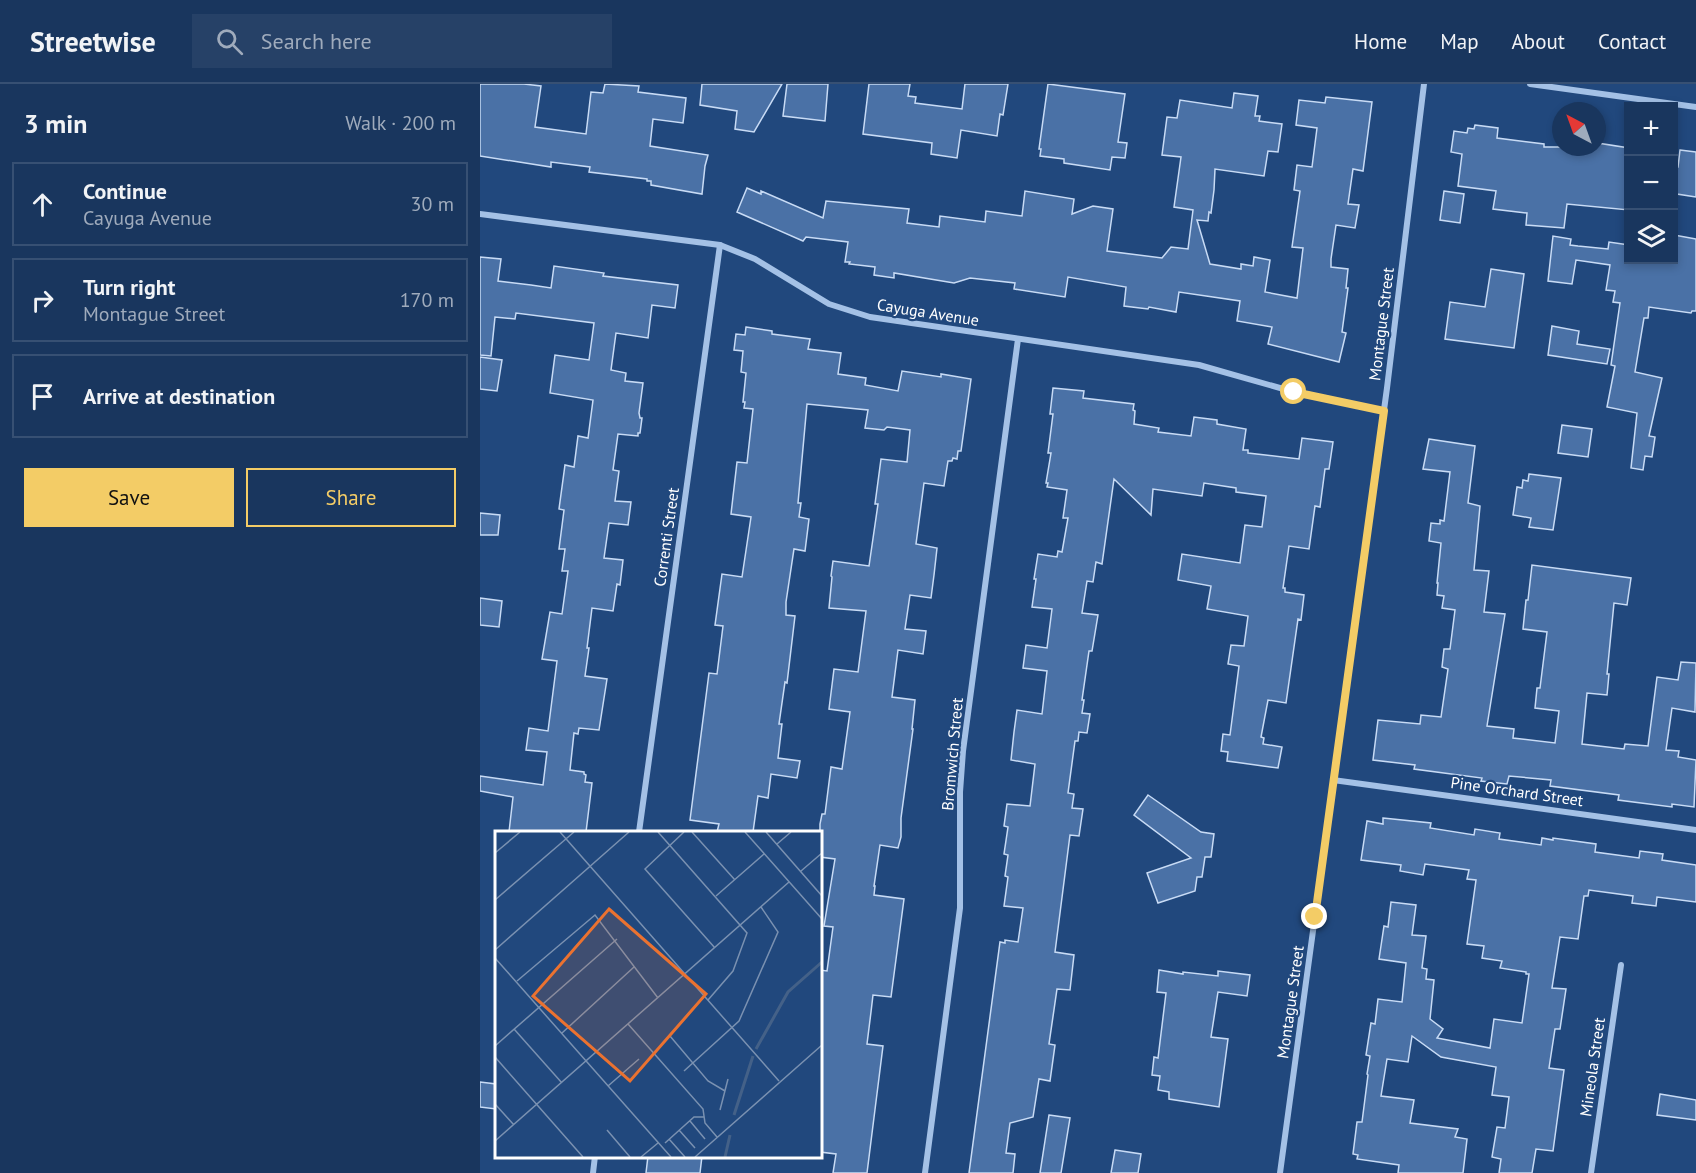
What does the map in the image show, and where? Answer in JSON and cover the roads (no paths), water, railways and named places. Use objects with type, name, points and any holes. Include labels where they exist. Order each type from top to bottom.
[{"type":"street","name":"Montague Street","points":[[1280,1173],[1384,411],[1424,84]]},
{"type":"street","points":[[1530,84],[1696,107]]},
{"type":"street","name":"Cayuga Avenue","points":[[480,214],[720,244],[755,259],[829,304],[870,317],[1199,365],[1294,392],[1384,411]]},
{"type":"street","name":"Correnti Street","points":[[639,831],[720,244]]},
{"type":"street","name":"Bromwich Street","points":[[925,1173],[960,908],[959,804],[963,751],[1018,339]]},
{"type":"street","name":"Pine Orchard Street","points":[[1334,780],[1696,830]]},
{"type":"street","name":"Mineola Street","points":[[1591,1173],[1620,965]]},
{"type":"street","points":[[593,1173],[595,1158]]}]
